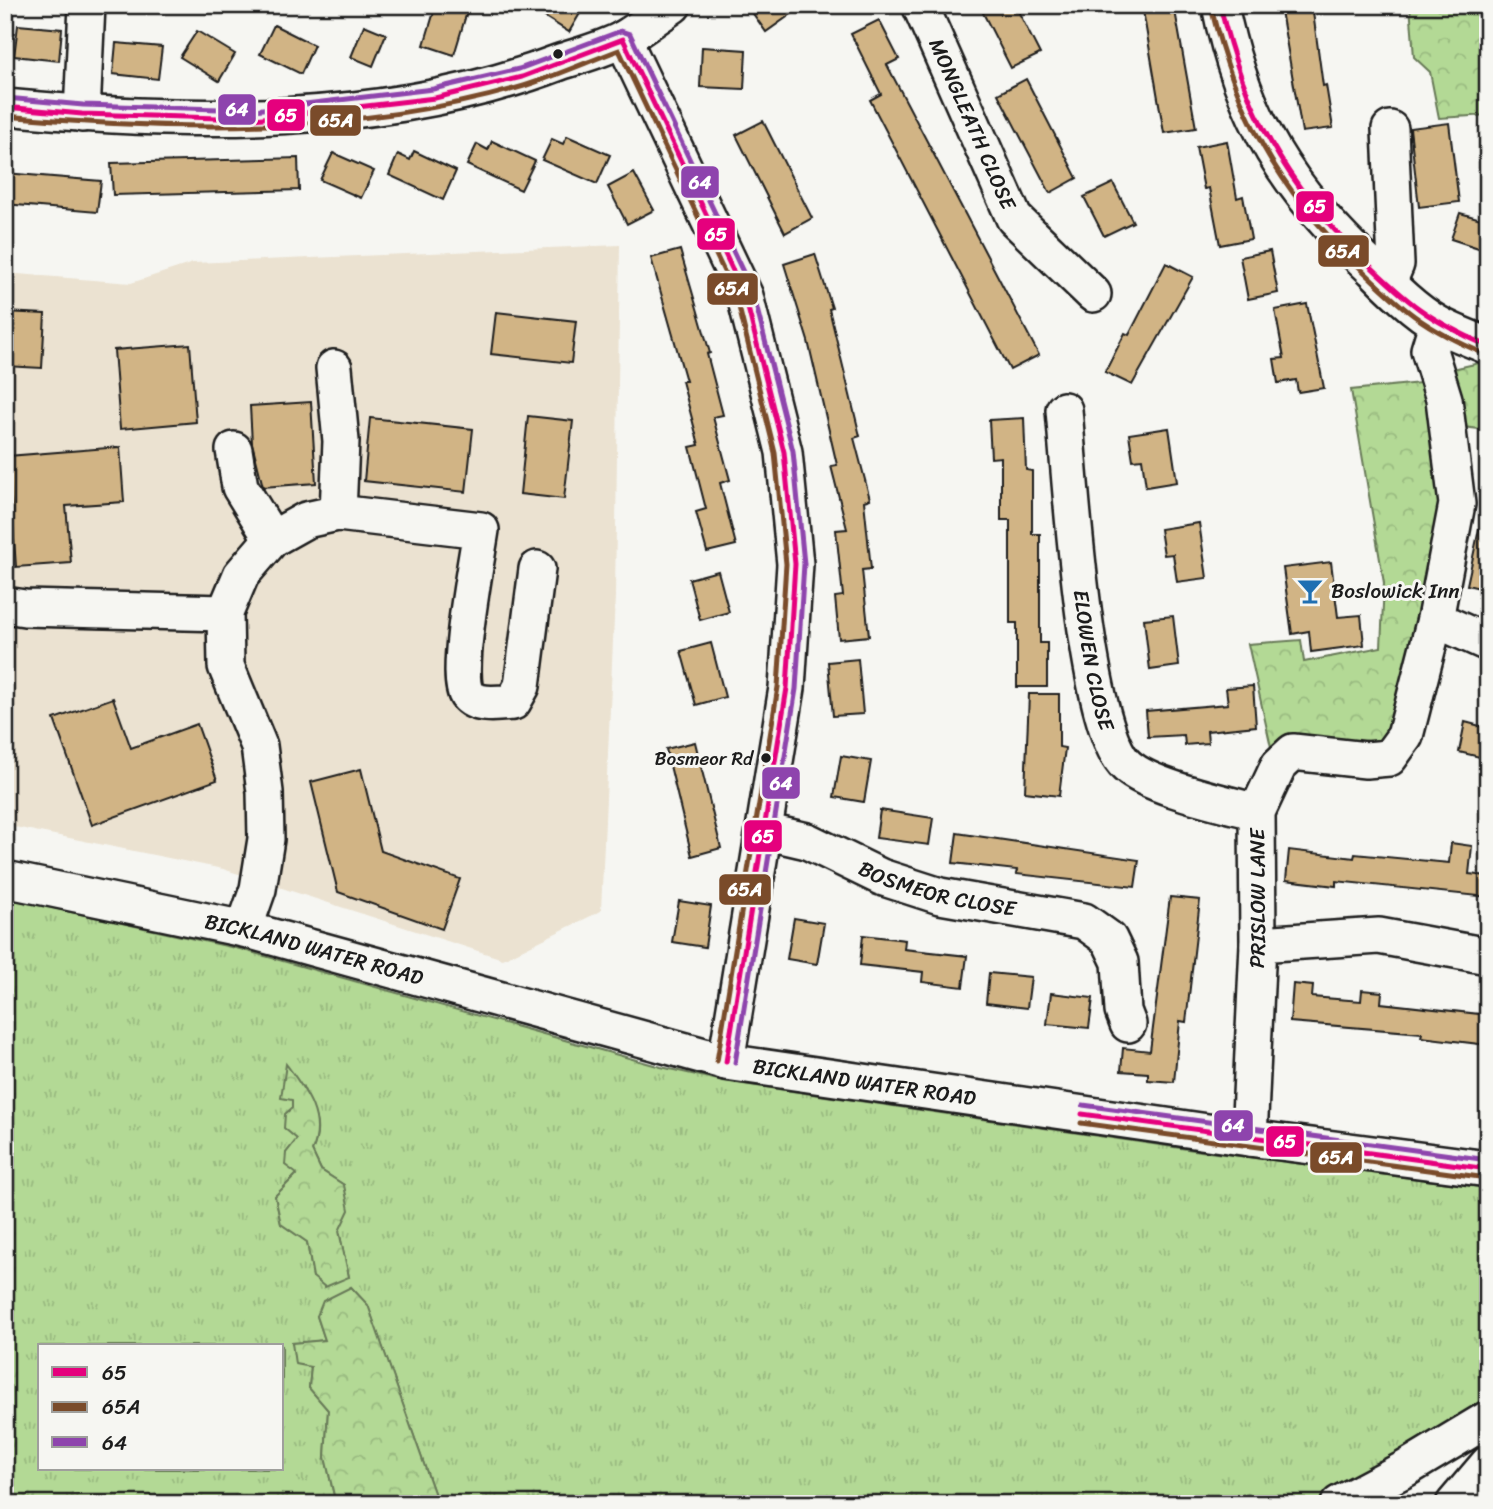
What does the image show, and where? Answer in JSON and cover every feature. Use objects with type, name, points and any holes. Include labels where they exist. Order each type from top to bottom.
[{"type":"street","points":[[82,114],[87,5]]},
{"type":"street","points":[[5,107],[82,114],[254,119],[435,98],[522,77],[623,39],[673,5]]},
{"type":"street","name":"MONGLEATH CLOSE","points":[[920,5],[1014,218],[1093,294]]},
{"type":"street","points":[[1220,5],[1228,47],[1261,131],[1293,184],[1339,238],[1437,324],[1488,346]]},
{"type":"street","points":[[623,39],[745,296],[784,452],[795,564],[787,688],[726,1062]]},
{"type":"street","points":[[1388,283],[1396,264],[1390,129]]},
{"type":"street","name":"PRISLOW LANE","points":[[1249,1138],[1258,944],[1257,812],[1279,765],[1293,752],[1366,760],[1388,758],[1405,736],[1435,619],[1457,504],[1444,399],[1429,350],[1437,324]]},
{"type":"street","points":[[334,368],[341,441],[338,513]]},
{"type":"street","name":"ELOWEN CLOSE","points":[[1064,410],[1083,618],[1108,730],[1126,766],[1168,787],[1257,812]]},
{"type":"street","points":[[234,450],[240,487],[272,539]]},
{"type":"street","points":[[244,929],[258,889],[266,839],[265,792],[259,746],[226,666],[225,613],[241,575],[272,539],[306,520],[338,513],[481,530],[463,662],[464,684],[467,694],[473,700],[495,704],[513,702],[522,686],[537,569]]},
{"type":"street","points":[[5,605],[25,608],[225,613]]},
{"type":"street","points":[[1435,619],[1488,643]]},
{"type":"street","name":"BOSMEOR CLOSE","points":[[764,831],[807,841],[881,877],[940,896],[1084,921],[1109,939],[1120,962],[1123,1011],[1128,1024]]},
{"type":"street","name":"BICKLAND WATER ROAD","points":[[5,879],[244,929],[726,1062],[1249,1138],[1488,1169]]},
{"type":"street","points":[[1258,944],[1379,936],[1488,956]]},
{"type":"street","points":[[1339,1504],[1405,1469],[1488,1419]]},
{"type":"street","points":[[1454,1504],[1469,1489],[1482,1466]]},
{"type":"shaded area","points":[[620,245],[615,596],[601,911],[503,959],[223,869],[5,825],[5,273],[131,283],[193,263]]},
{"type":"green space","points":[[1410,5],[1479,5],[1488,59],[1488,115],[1439,118],[1430,72],[1414,57]]},
{"type":"green space","points":[[1488,361],[1488,430],[1455,426],[1448,370]]},
{"type":"green space","points":[[1430,382],[1444,515],[1422,641],[1383,748],[1271,747],[1248,644],[1301,640],[1304,662],[1381,647],[1384,583],[1351,390]]},
{"type":"green space","points":[[5,892],[13,894],[12,899],[240,949],[661,1067],[723,1081],[1201,1151],[1488,1188],[1488,1406],[1398,1461],[1316,1504],[438,1504],[368,1306],[351,1287],[317,1316],[325,1340],[292,1344],[311,1367],[309,1388],[328,1410],[325,1457],[336,1504],[5,1504]],"holes":[[[303,1087],[313,1111],[317,1133],[312,1151],[321,1170],[344,1185],[339,1231],[349,1277],[313,1277],[307,1242],[281,1224],[275,1196],[297,1174],[286,1153],[297,1139],[292,1100]]]},
{"type":"green space","points":[[286,1064],[301,1084],[316,1116],[316,1139],[312,1151],[321,1170],[344,1185],[349,1210],[339,1231],[349,1277],[325,1287],[313,1277],[307,1242],[281,1224],[275,1196],[297,1174],[285,1165],[286,1153],[297,1139],[284,1128],[285,1114],[292,1108],[292,1100],[281,1098]]},
{"type":"green space","points":[[351,1287],[368,1305],[438,1504],[336,1504],[325,1457],[328,1410],[309,1388],[311,1367],[295,1364],[292,1343],[325,1340],[317,1316],[323,1301]]},
{"type":"building","points":[[436,5],[469,5],[454,55],[424,45]]},
{"type":"building","points":[[526,5],[585,5],[569,32]]},
{"type":"building","points":[[747,5],[804,5],[766,32]]},
{"type":"building","points":[[979,5],[1015,5],[1040,54],[1011,68]]},
{"type":"building","points":[[1142,5],[1174,5],[1196,128],[1164,133]]},
{"type":"building","points":[[1280,5],[1312,5],[1323,86],[1326,85],[1333,128],[1302,132]]},
{"type":"building","points":[[879,20],[899,59],[887,65],[1039,355],[1010,370],[870,100],[881,94],[851,34]]},
{"type":"building","points":[[18,25],[62,29],[59,61],[14,56]]},
{"type":"building","points":[[274,25],[314,45],[301,74],[260,54]]},
{"type":"building","points":[[364,25],[386,34],[373,66],[351,57]]},
{"type":"building","points":[[197,31],[235,54],[219,81],[180,57]]},
{"type":"building","points":[[116,43],[162,47],[158,79],[113,74]]},
{"type":"building","points":[[702,47],[746,50],[744,89],[700,87]]},
{"type":"building","points":[[1026,79],[1077,178],[1050,193],[998,94]]},
{"type":"building","points":[[763,121],[812,218],[785,233],[736,135]]},
{"type":"building","points":[[1449,123],[1459,202],[1419,207],[1410,128]]},
{"type":"building","points":[[567,136],[610,155],[597,184],[542,160],[552,139],[563,144]]},
{"type":"building","points":[[492,141],[535,161],[521,190],[467,165],[477,144],[488,150]]},
{"type":"building","points":[[1227,141],[1237,198],[1243,196],[1251,239],[1220,245],[1209,188],[1204,189],[1196,147]]},
{"type":"building","points":[[414,151],[456,171],[443,200],[389,175],[398,154],[410,160]]},
{"type":"building","points":[[333,153],[374,171],[361,198],[320,180]]},
{"type":"building","points":[[298,158],[299,190],[113,195],[111,163]]},
{"type":"building","points":[[5,173],[101,181],[97,212],[5,204]]},
{"type":"building","points":[[634,173],[654,210],[627,224],[608,187]]},
{"type":"building","points":[[1113,183],[1133,222],[1104,236],[1084,197]]},
{"type":"building","points":[[1460,213],[1488,221],[1488,251],[1451,239]]},
{"type":"building","points":[[680,250],[710,353],[707,354],[723,415],[713,417],[730,480],[720,483],[736,545],[707,552],[696,512],[706,509],[690,447],[699,445],[682,381],[686,381],[651,258]]},
{"type":"building","points":[[1270,251],[1278,293],[1248,299],[1240,257]]},
{"type":"building","points":[[815,254],[832,308],[829,309],[860,436],[854,438],[870,499],[864,501],[871,569],[862,570],[869,636],[839,639],[835,597],[843,596],[836,530],[847,529],[831,466],[837,465],[808,341],[784,264]]},
{"type":"building","points":[[1166,263],[1193,277],[1132,385],[1105,372],[1125,333],[1129,335]]},
{"type":"building","points":[[1307,304],[1324,388],[1298,392],[1296,380],[1278,383],[1274,359],[1284,358],[1275,310]]},
{"type":"building","points":[[5,312],[45,314],[42,368],[5,366]]},
{"type":"building","points":[[496,312],[576,321],[571,363],[491,354]]},
{"type":"building","points":[[190,344],[196,422],[120,429],[114,350]]},
{"type":"building","points":[[311,402],[316,483],[263,487],[252,443],[250,406]]},
{"type":"building","points":[[528,416],[573,421],[564,499],[520,494]]},
{"type":"building","points":[[370,418],[473,429],[466,492],[364,481]]},
{"type":"building","points":[[1024,418],[1026,470],[1032,471],[1032,534],[1040,534],[1040,643],[1047,643],[1047,687],[1017,687],[1017,623],[1010,623],[1010,520],[1001,520],[1001,457],[991,458],[989,420]]},
{"type":"building","points":[[1169,428],[1177,482],[1146,487],[1142,459],[1133,460],[1129,434]]},
{"type":"building","points":[[120,447],[124,502],[66,506],[71,563],[16,567],[8,456]]},
{"type":"building","points":[[1199,523],[1207,578],[1177,582],[1173,554],[1164,555],[1160,529]]},
{"type":"building","points":[[1479,529],[1488,530],[1488,590],[1467,585]]},
{"type":"building","name":"Boslowick Inn","points":[[1331,562],[1338,617],[1361,615],[1364,645],[1311,652],[1309,631],[1292,634],[1283,568]]},
{"type":"building","points":[[718,571],[729,612],[700,620],[689,579]]},
{"type":"building","points":[[1173,616],[1179,666],[1150,670],[1144,619]]},
{"type":"building","points":[[711,643],[725,697],[696,705],[681,651]]},
{"type":"building","points":[[858,659],[863,714],[833,716],[828,662]]},
{"type":"building","points":[[1253,686],[1256,726],[1207,731],[1208,743],[1185,745],[1184,735],[1148,737],[1146,711],[1228,704],[1226,688]]},
{"type":"building","points":[[1029,694],[1059,694],[1059,747],[1065,748],[1059,796],[1025,792]]},
{"type":"building","points":[[113,698],[131,748],[197,724],[217,780],[92,825],[54,719]]},
{"type":"building","points":[[1465,722],[1488,728],[1488,759],[1459,752]]},
{"type":"building","points":[[695,742],[721,848],[692,856],[666,749]]},
{"type":"building","points":[[841,756],[871,761],[864,802],[834,797]]},
{"type":"building","points":[[361,769],[381,851],[460,879],[442,929],[338,892],[311,782]]},
{"type":"building","points":[[880,810],[933,818],[929,845],[876,838]]},
{"type":"building","points":[[957,833],[1139,860],[1135,887],[1016,874],[1017,870],[953,863]]},
{"type":"building","points":[[1451,843],[1472,846],[1469,874],[1488,876],[1488,897],[1336,881],[1336,886],[1286,880],[1289,850],[1354,858],[1355,854],[1449,863]]},
{"type":"building","points":[[1170,897],[1200,900],[1186,1022],[1180,1021],[1174,1082],[1148,1080],[1148,1073],[1121,1071],[1123,1048],[1150,1051]]},
{"type":"building","points":[[679,901],[711,906],[705,947],[672,942]]},
{"type":"building","points":[[794,918],[824,923],[817,964],[787,959]]},
{"type":"building","points":[[863,935],[905,940],[904,949],[967,956],[963,987],[922,982],[923,972],[860,965]]},
{"type":"building","points":[[989,973],[1031,977],[1027,1008],[986,1003]]},
{"type":"building","points":[[1293,984],[1313,986],[1312,997],[1361,1001],[1362,990],[1382,992],[1381,1003],[1488,1015],[1488,1045],[1421,1037],[1422,1033],[1290,1022]]},
{"type":"building","points":[[1051,993],[1093,998],[1089,1028],[1047,1024]]},
{"type":"transit line","name":"65","points":[[1220,5],[1241,78],[1255,111],[1271,143],[1311,202],[1362,258],[1406,299],[1449,328],[1488,346]]},
{"type":"transit line","name":"65A","points":[[1211,7],[1233,81],[1247,114],[1263,146],[1303,206],[1327,235],[1400,305],[1429,326],[1485,354]]},
{"type":"transit line","name":"64","points":[[6,98],[83,105],[254,110],[433,89],[519,69],[621,31],[630,34],[753,293],[793,451],[804,564],[796,689],[735,1063]]},
{"type":"transit line","name":"65","points":[[5,107],[82,114],[254,119],[435,98],[522,77],[623,39],[745,296],[784,452],[795,564],[787,688],[726,1062]]},
{"type":"transit line","name":"65A","points":[[5,116],[135,125],[266,125],[332,121],[461,102],[524,86],[619,50],[737,299],[775,453],[786,564],[778,687],[717,1061]]},
{"type":"transit line","name":"64","points":[[1083,1105],[1488,1160]]},
{"type":"transit line","name":"65","points":[[1082,1114],[1488,1169]]},
{"type":"transit line","name":"65A","points":[[1081,1123],[1487,1178]]},
{"type":"place","name":"Boslowick Inn","points":[[1310,591]]},
{"type":"place","name":"Bosmeor Rd","points":[[766,758]]}]
